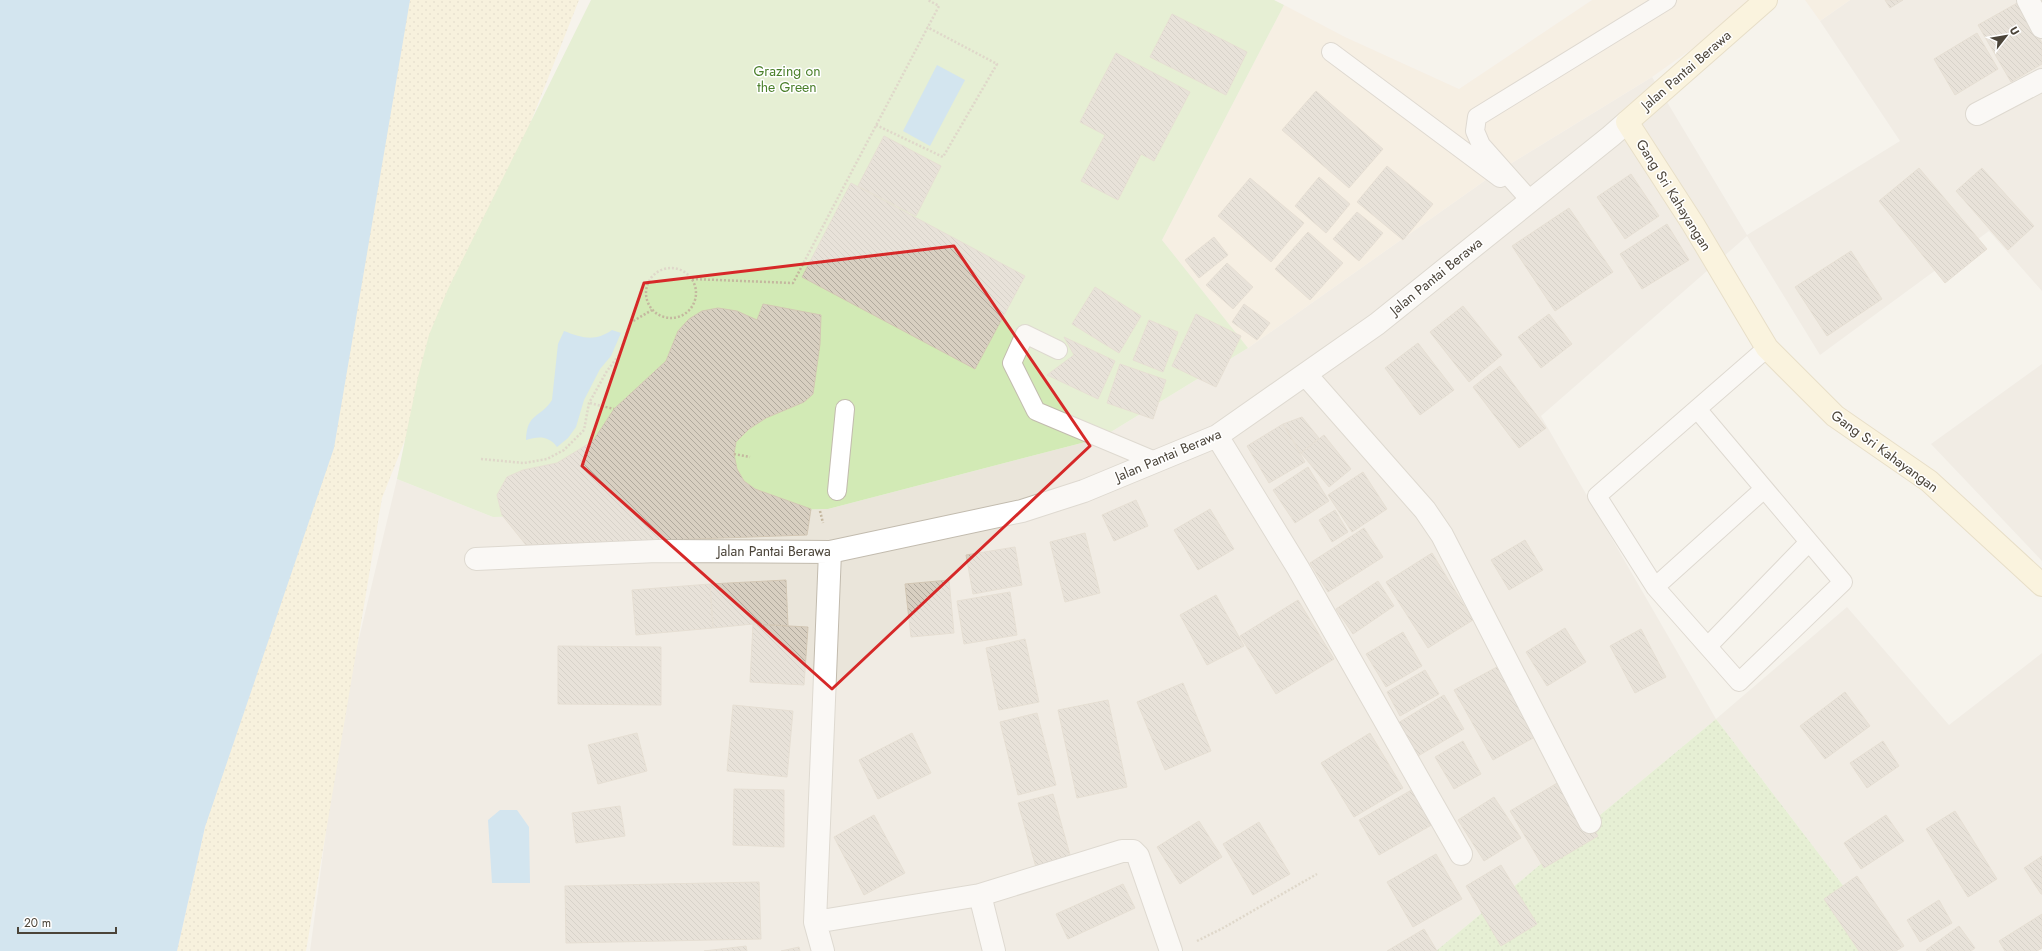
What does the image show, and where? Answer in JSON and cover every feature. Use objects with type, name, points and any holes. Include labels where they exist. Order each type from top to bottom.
[{"type":"street","name":"Jalan Pantai Berawa","points":[[476,559],[657,551],[830,552],[1022,510],[1084,492],[1217,436],[1377,324],[1627,122],[1766,0]]},
{"type":"street","points":[[2028,0],[2042,27]]},
{"type":"street","points":[[1977,114],[2042,80]]},
{"type":"street","name":"Gang Sri Kahayangan","points":[[1627,122],[1693,224],[1766,348],[1835,416],[1929,481],[2042,585]]},
{"type":"street","points":[[1306,375],[1425,510],[1442,535],[1590,822]]},
{"type":"street","points":[[1217,436],[1298,568],[1461,854]]},
{"type":"street","points":[[823,951],[815,922],[830,552]]},
{"type":"street","points":[[815,922],[980,895],[1122,851],[1133,851],[1138,856],[1171,951]]},
{"type":"street","points":[[980,895],[994,951]]},
{"type":"lane","points":[[1530,200],[1481,145],[1475,131],[1477,117],[1668,0]]},
{"type":"lane","points":[[1331,52],[1530,200]]},
{"type":"lane","points":[[1058,350],[1025,334],[1012,363],[1036,411],[1155,461]]},
{"type":"lane","points":[[1697,409],[1843,582],[1739,682],[1655,587],[1597,496],[1766,348]]},
{"type":"lane","points":[[837,491],[845,409]]},
{"type":"lane","points":[[1655,587],[1764,489]]},
{"type":"lane","points":[[1708,646],[1809,542]]},
{"type":"path","points":[[692,279],[793,283],[938,6],[928,0]]},
{"type":"path","points":[[876,125],[943,157],[997,64],[927,27]]},
{"type":"path","points":[[679,269],[692,279],[695,286],[696,295],[690,310],[675,318],[667,318],[652,310],[646,295],[650,279],[655,274],[662,270],[679,269]]},
{"type":"path","points":[[481,459],[524,463],[557,455],[574,441],[584,430],[589,403],[607,371],[619,355],[630,324],[652,310]]},
{"type":"path","points":[[589,403],[614,409]]},
{"type":"path","points":[[734,454],[750,457]]},
{"type":"path","points":[[1196,941],[1223,928],[1317,874]]},
{"type":"highlighted area","points":[[954,246],[1090,446],[832,689],[582,466],[644,283]]},
{"type":"shaded area","points":[[1592,0],[1761,0],[1652,77],[1497,172],[1248,348],[1162,240],[1284,5],[1345,37],[1459,89]]},
{"type":"shaded area","points":[[1805,0],[1850,0],[1820,21]]},
{"type":"shaded area","points":[[1850,0],[2042,0],[2042,291],[1989,231],[1820,355],[1747,236],[1541,416],[1716,719],[1436,951],[310,951],[330,801],[355,655],[397,479],[493,517],[828,509],[1101,438],[1248,348],[1497,172],[1652,77],[1747,235],[1900,141],[1820,21]]},
{"type":"shaded area","points":[[2042,364],[2042,561],[1931,444]]},
{"type":"shaded area","points":[[1847,607],[1949,725],[2042,653],[2042,925],[2015,951],[1893,951],[1716,719]]},
{"type":"green space","name":"Grazing on the Green","points":[[591,0],[1274,0],[1284,5],[1162,240],[1248,348],[1101,438],[828,509],[493,517],[397,479],[418,377],[429,335],[448,289]]},
{"type":"green space","points":[[1716,719],[1893,951],[1436,951]]},
{"type":"sand","points":[[410,0],[579,0],[382,498],[306,951],[177,951],[205,827]]},
{"type":"water","points":[[0,0],[410,0],[334,448],[205,827],[177,951],[0,951]]},
{"type":"water","points":[[937,65],[965,80],[930,146],[903,131]]},
{"type":"water","points":[[612,330],[621,333],[611,356],[600,369],[584,400],[576,427],[568,438],[557,447],[551,441],[543,438],[526,440],[527,431],[532,420],[552,400],[558,344],[564,331],[588,338],[606,334]]},
{"type":"water","points":[[500,810],[517,810],[529,827],[530,883],[492,883],[488,820]]},
{"type":"building","points":[[1885,0],[1903,0],[1890,8]]},
{"type":"building","points":[[2019,2],[2042,43],[2042,64],[2011,82],[1978,25]]},
{"type":"building","points":[[1172,14],[1247,52],[1226,95],[1150,57]]},
{"type":"building","points":[[1977,33],[1998,69],[1955,95],[1934,59]]},
{"type":"building","points":[[1116,53],[1190,92],[1154,161],[1141,154],[1118,200],[1081,181],[1105,135],[1080,122]]},
{"type":"building","points":[[1316,91],[1383,149],[1349,188],[1282,130]]},
{"type":"building","points":[[884,136],[941,166],[916,216],[858,186]]},
{"type":"building","points":[[1387,166],[1433,204],[1403,240],[1357,202]]},
{"type":"building","points":[[1919,168],[1987,249],[1945,283],[1879,201]]},
{"type":"building","points":[[1982,168],[2034,226],[2008,250],[1956,191]]},
{"type":"building","points":[[1631,174],[1659,216],[1625,239],[1597,197]]},
{"type":"building","points":[[1319,177],[1350,204],[1326,233],[1295,206]]},
{"type":"building","points":[[1250,178],[1304,223],[1271,262],[1218,216]]},
{"type":"building","points":[[851,183],[1025,276],[975,369],[802,277]]},
{"type":"building","points":[[1569,208],[1613,272],[1555,311],[1512,246]]},
{"type":"building","points":[[1357,212],[1383,233],[1359,261],[1333,239]]},
{"type":"building","points":[[1667,224],[1689,260],[1642,289],[1620,254]]},
{"type":"building","points":[[1308,232],[1343,263],[1310,300],[1275,269]]},
{"type":"building","points":[[1214,237],[1228,255],[1199,278],[1185,260]]},
{"type":"building","points":[[1851,251],[1882,299],[1827,336],[1795,287]]},
{"type":"building","points":[[1227,263],[1253,287],[1233,309],[1206,285]]},
{"type":"building","points":[[1095,287],[1141,316],[1119,353],[1072,324]]},
{"type":"building","points":[[763,304],[821,315],[820,344],[813,394],[804,402],[766,418],[749,429],[736,442],[734,454],[737,469],[744,481],[755,489],[811,509],[807,535],[526,545],[502,515],[497,495],[507,477],[523,470],[557,463],[593,441],[614,409],[666,361],[678,331],[689,319],[702,311],[718,308],[737,311],[757,320]]},
{"type":"building","points":[[1244,304],[1270,323],[1257,340],[1232,322]]},
{"type":"building","points":[[1463,306],[1502,355],[1469,382],[1430,332]]},
{"type":"building","points":[[1196,314],[1241,336],[1216,387],[1172,366]]},
{"type":"building","points":[[1549,314],[1572,344],[1541,368],[1518,337]]},
{"type":"building","points":[[1149,320],[1178,332],[1163,372],[1133,360]]},
{"type":"building","points":[[1064,337],[1115,361],[1098,399],[1047,375],[1074,355]]},
{"type":"building","points":[[1418,343],[1454,390],[1420,415],[1385,368]]},
{"type":"building","points":[[1120,364],[1166,380],[1153,419],[1107,403]]},
{"type":"building","points":[[1500,366],[1546,428],[1519,448],[1473,387]]},
{"type":"building","points":[[1302,417],[1319,438],[1301,453],[1283,424]]},
{"type":"building","points":[[1283,424],[1305,462],[1269,483],[1247,446]]},
{"type":"building","points":[[1324,435],[1351,469],[1329,487],[1301,453]]},
{"type":"building","points":[[1308,467],[1329,501],[1295,523],[1273,490]]},
{"type":"building","points":[[1363,472],[1387,509],[1352,532],[1328,495]]},
{"type":"building","points":[[1136,500],[1148,526],[1114,541],[1102,515]]},
{"type":"building","points":[[1210,509],[1234,549],[1198,570],[1174,530]]},
{"type":"building","points":[[1335,510],[1348,532],[1332,542],[1319,520]]},
{"type":"building","points":[[1364,528],[1383,557],[1328,592],[1310,563]]},
{"type":"building","points":[[1085,533],[1100,593],[1065,602],[1050,542]]},
{"type":"building","points":[[1525,540],[1543,570],[1509,590],[1491,560]]},
{"type":"building","points":[[1015,547],[1022,585],[973,594],[966,555]]},
{"type":"building","points":[[1432,553],[1473,620],[1428,648],[1386,582]]},
{"type":"building","points":[[786,580],[788,626],[753,624],[713,628],[710,584]]},
{"type":"building","points":[[949,580],[954,633],[911,637],[905,584]]},
{"type":"building","points":[[1378,581],[1394,606],[1353,634],[1336,609]]},
{"type":"building","points":[[710,584],[713,628],[636,635],[632,590]]},
{"type":"building","points":[[1010,592],[1017,635],[964,644],[957,601]]},
{"type":"building","points":[[1216,595],[1244,646],[1207,665],[1180,615]]},
{"type":"building","points":[[1298,600],[1334,659],[1276,694],[1240,636]]},
{"type":"building","points":[[753,624],[808,627],[804,685],[750,682]]},
{"type":"building","points":[[1565,628],[1586,662],[1547,686],[1526,652]]},
{"type":"building","points":[[1641,629],[1666,677],[1635,693],[1610,646]]},
{"type":"building","points":[[1403,632],[1422,666],[1386,687],[1366,654]]},
{"type":"building","points":[[1025,639],[1039,702],[999,710],[986,648]]},
{"type":"building","points":[[558,646],[661,647],[661,705],[558,704]]},
{"type":"building","points":[[1497,667],[1535,737],[1493,760],[1454,690]]},
{"type":"building","points":[[1425,670],[1439,694],[1400,716],[1387,692]]},
{"type":"building","points":[[1183,683],[1211,751],[1165,770],[1137,702]]},
{"type":"building","points":[[1845,692],[1870,726],[1825,759],[1800,726]]},
{"type":"building","points":[[1444,695],[1464,729],[1418,756],[1398,723]]},
{"type":"building","points":[[1108,700],[1127,787],[1077,798],[1058,710]]},
{"type":"building","points":[[733,705],[793,711],[787,777],[727,771]]},
{"type":"building","points":[[1037,713],[1056,785],[1018,795],[1000,722]]},
{"type":"building","points":[[637,733],[647,771],[598,784],[588,745]]},
{"type":"building","points":[[912,733],[931,773],[878,799],[859,760]]},
{"type":"building","points":[[1370,733],[1403,788],[1354,817],[1321,763]]},
{"type":"building","points":[[1463,741],[1481,774],[1454,789],[1435,757]]},
{"type":"building","points":[[1883,741],[1899,766],[1867,788],[1850,763]]},
{"type":"building","points":[[1564,779],[1598,836],[1544,868],[1510,811]]},
{"type":"building","points":[[1415,788],[1435,823],[1379,855],[1359,820]]},
{"type":"building","points":[[734,789],[784,790],[784,847],[733,845]]},
{"type":"building","points":[[1053,794],[1072,862],[1037,871],[1018,803]]},
{"type":"building","points":[[1494,797],[1521,838],[1484,861],[1458,820]]},
{"type":"building","points":[[620,806],[625,836],[576,843],[572,813]]},
{"type":"building","points":[[1955,811],[1997,879],[1968,897],[1926,829]]},
{"type":"building","points":[[874,815],[905,873],[864,895],[834,837]]},
{"type":"building","points":[[1886,815],[1904,841],[1861,869],[1844,843]]},
{"type":"building","points":[[1199,821],[1222,857],[1180,884],[1157,847]]},
{"type":"building","points":[[1259,822],[1290,874],[1253,895],[1223,844]]},
{"type":"building","points":[[1436,854],[1462,899],[1413,927],[1387,882]]},
{"type":"building","points":[[2042,856],[2042,894],[2041,894],[2024,868]]},
{"type":"building","points":[[1501,865],[1537,924],[1501,946],[1466,886]]},
{"type":"building","points":[[1857,876],[1904,946],[1896,951],[1859,951],[1824,899]]},
{"type":"building","points":[[759,882],[761,939],[566,943],[565,886]]},
{"type":"building","points":[[1123,884],[1135,908],[1068,939],[1056,914]]},
{"type":"building","points":[[1939,900],[1952,923],[1920,942],[1907,920]]},
{"type":"building","points":[[2042,914],[2042,948],[2037,951],[2005,951],[1999,941]]},
{"type":"building","points":[[1959,926],[1975,948],[1971,951],[1926,950]]},
{"type":"building","points":[[1424,929],[1437,951],[1387,951]]},
{"type":"building","points":[[746,946],[747,951],[704,951]]},
{"type":"building","points":[[799,947],[800,951],[781,951]]}]
